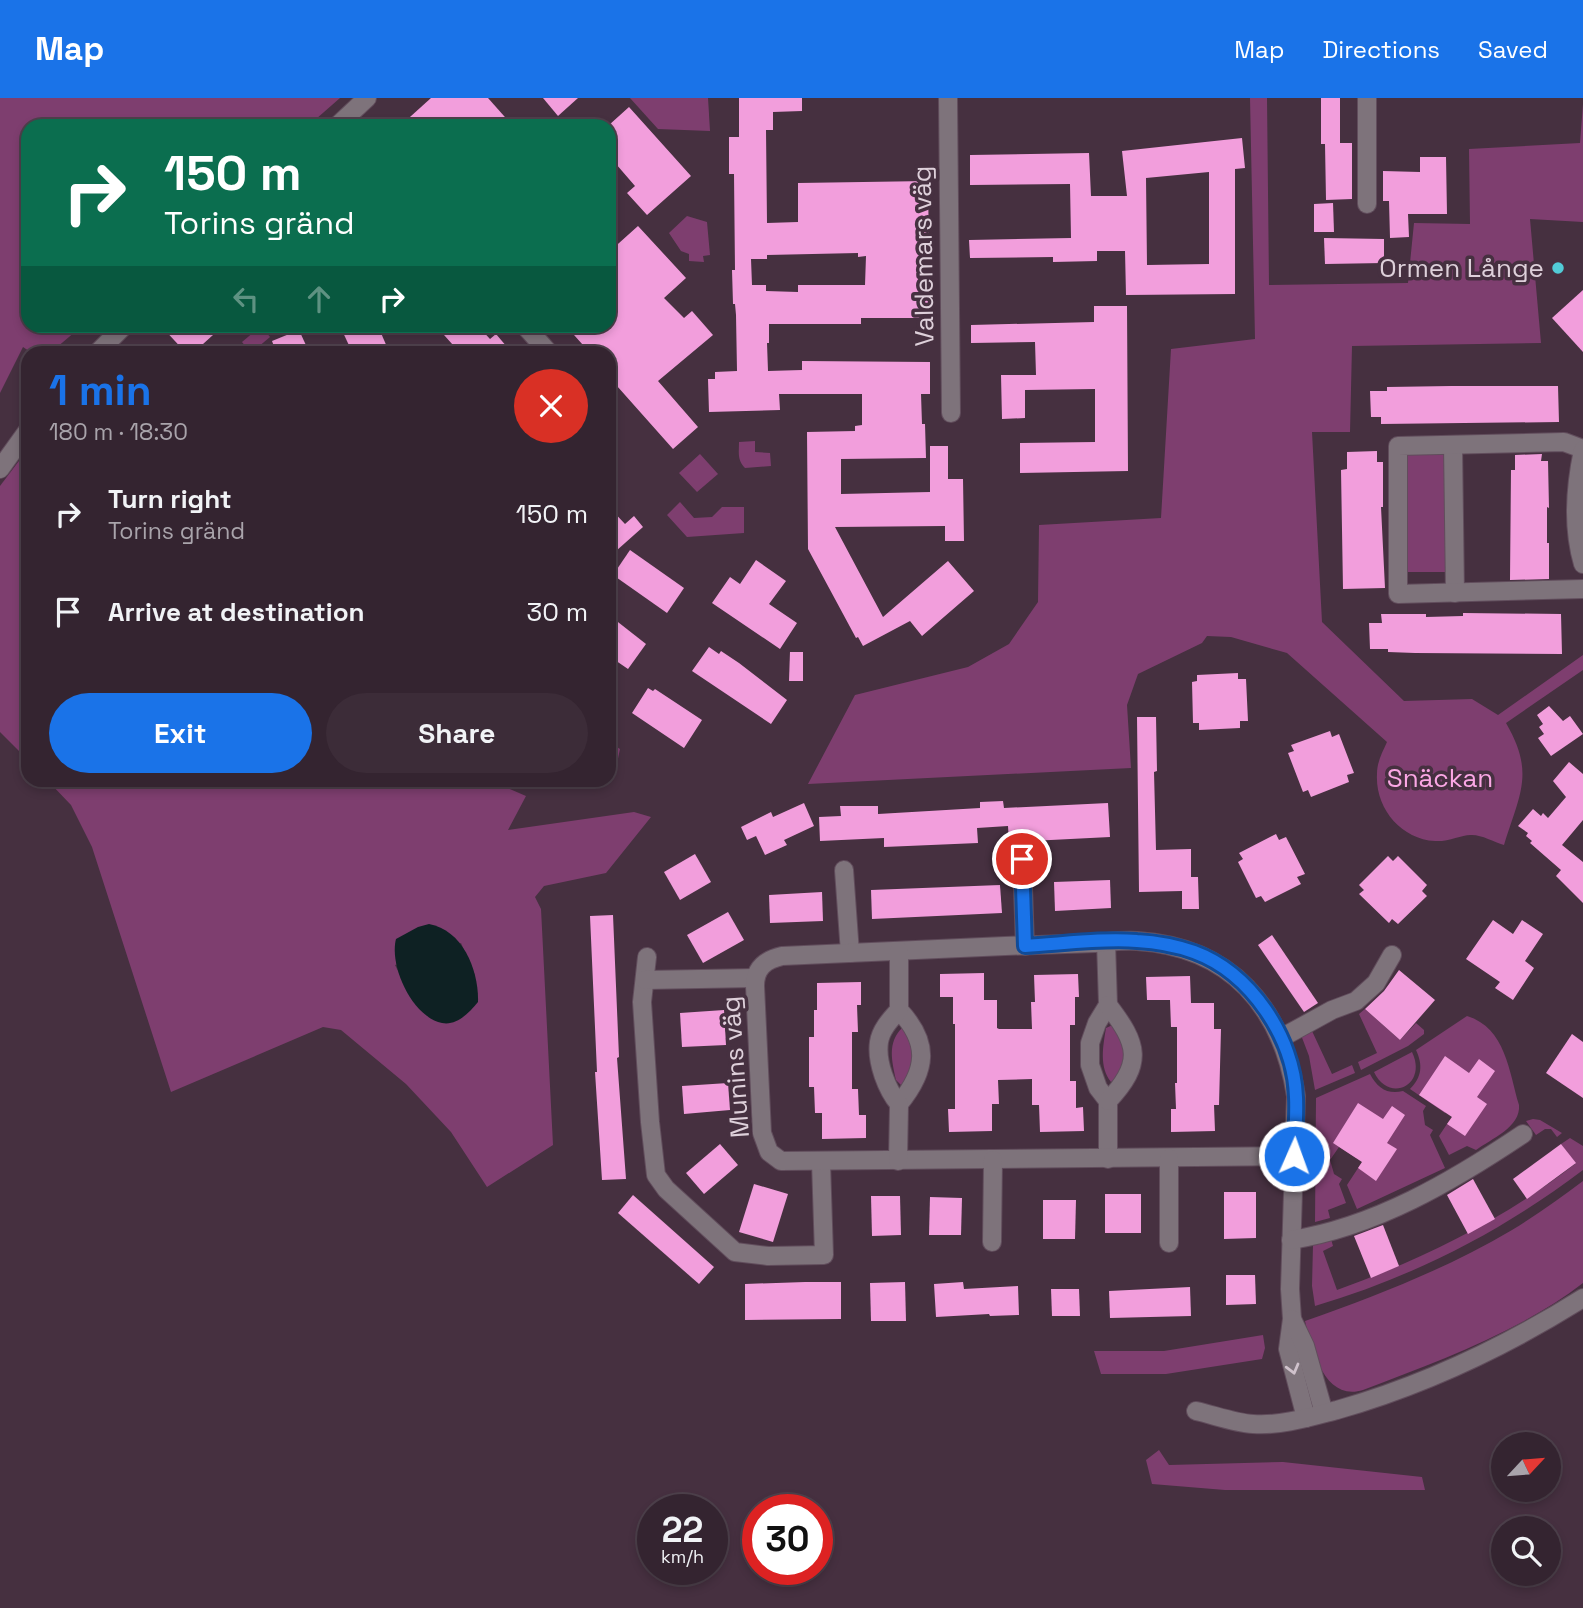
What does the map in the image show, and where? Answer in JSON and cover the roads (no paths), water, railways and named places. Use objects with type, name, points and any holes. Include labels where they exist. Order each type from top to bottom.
[{"type":"street","points":[[347,119],[367,98]]},
{"type":"street","name":"Valdemars väg","points":[[948,98],[951,413]]},
{"type":"street","points":[[1367,98],[1367,204]]},
{"type":"street","points":[[104,346],[117,333]]},
{"type":"street","points":[[0,469],[21,440]]},
{"type":"street","points":[[1583,564],[1577,537],[1576,513],[1577,481],[1583,449],[1564,443],[1398,446],[1398,593],[1583,589]]},
{"type":"street","points":[[1453,445],[1455,593]]},
{"type":"street","points":[[1022,859],[1025,946]]},
{"type":"street","points":[[844,870],[850,953]]},
{"type":"street","name":"Munins väg","points":[[1294,1156],[781,1161],[769,1152],[761,1123],[755,978],[760,967],[777,957],[1137,941],[1195,953],[1231,974],[1253,993],[1266,1010],[1281,1038],[1292,1068],[1296,1096],[1294,1156],[1291,1240],[1292,1319],[1288,1349],[1306,1418]]},
{"type":"street","points":[[1106,942],[1108,1005],[1093,1033],[1090,1065],[1098,1088],[1108,1101],[1108,1158]]},
{"type":"street","points":[[898,1161],[899,1104],[914,1086],[920,1067],[921,1049],[916,1031],[899,1010],[899,951]]},
{"type":"street","points":[[1281,1038],[1356,1000],[1376,983],[1392,955]]},
{"type":"street","points":[[647,957],[642,1002],[651,1135],[656,1175],[666,1189],[735,1252],[768,1256],[824,1255],[821,1162]]},
{"type":"street","points":[[645,980],[755,978]]},
{"type":"street","points":[[1108,1005],[1127,1031],[1132,1045],[1132,1067],[1122,1086],[1108,1101]]},
{"type":"street","points":[[899,1010],[887,1024],[879,1043],[882,1069],[889,1092],[899,1104]]},
{"type":"street","points":[[1291,1240],[1330,1232],[1429,1191],[1470,1169],[1523,1134]]},
{"type":"street","points":[[1169,1158],[1169,1243]]},
{"type":"street","points":[[992,1242],[993,1160]]},
{"type":"street","points":[[1196,1410],[1251,1424],[1275,1424],[1377,1399],[1455,1368],[1534,1329],[1583,1298]]},
{"type":"street","points":[[1292,1319],[1306,1346],[1324,1413]]},
{"type":"place","name":"Ormen Långe","points":[[1558,268]]},
{"type":"park label","name":"Snäckan","points":[[1440,778]]}]
